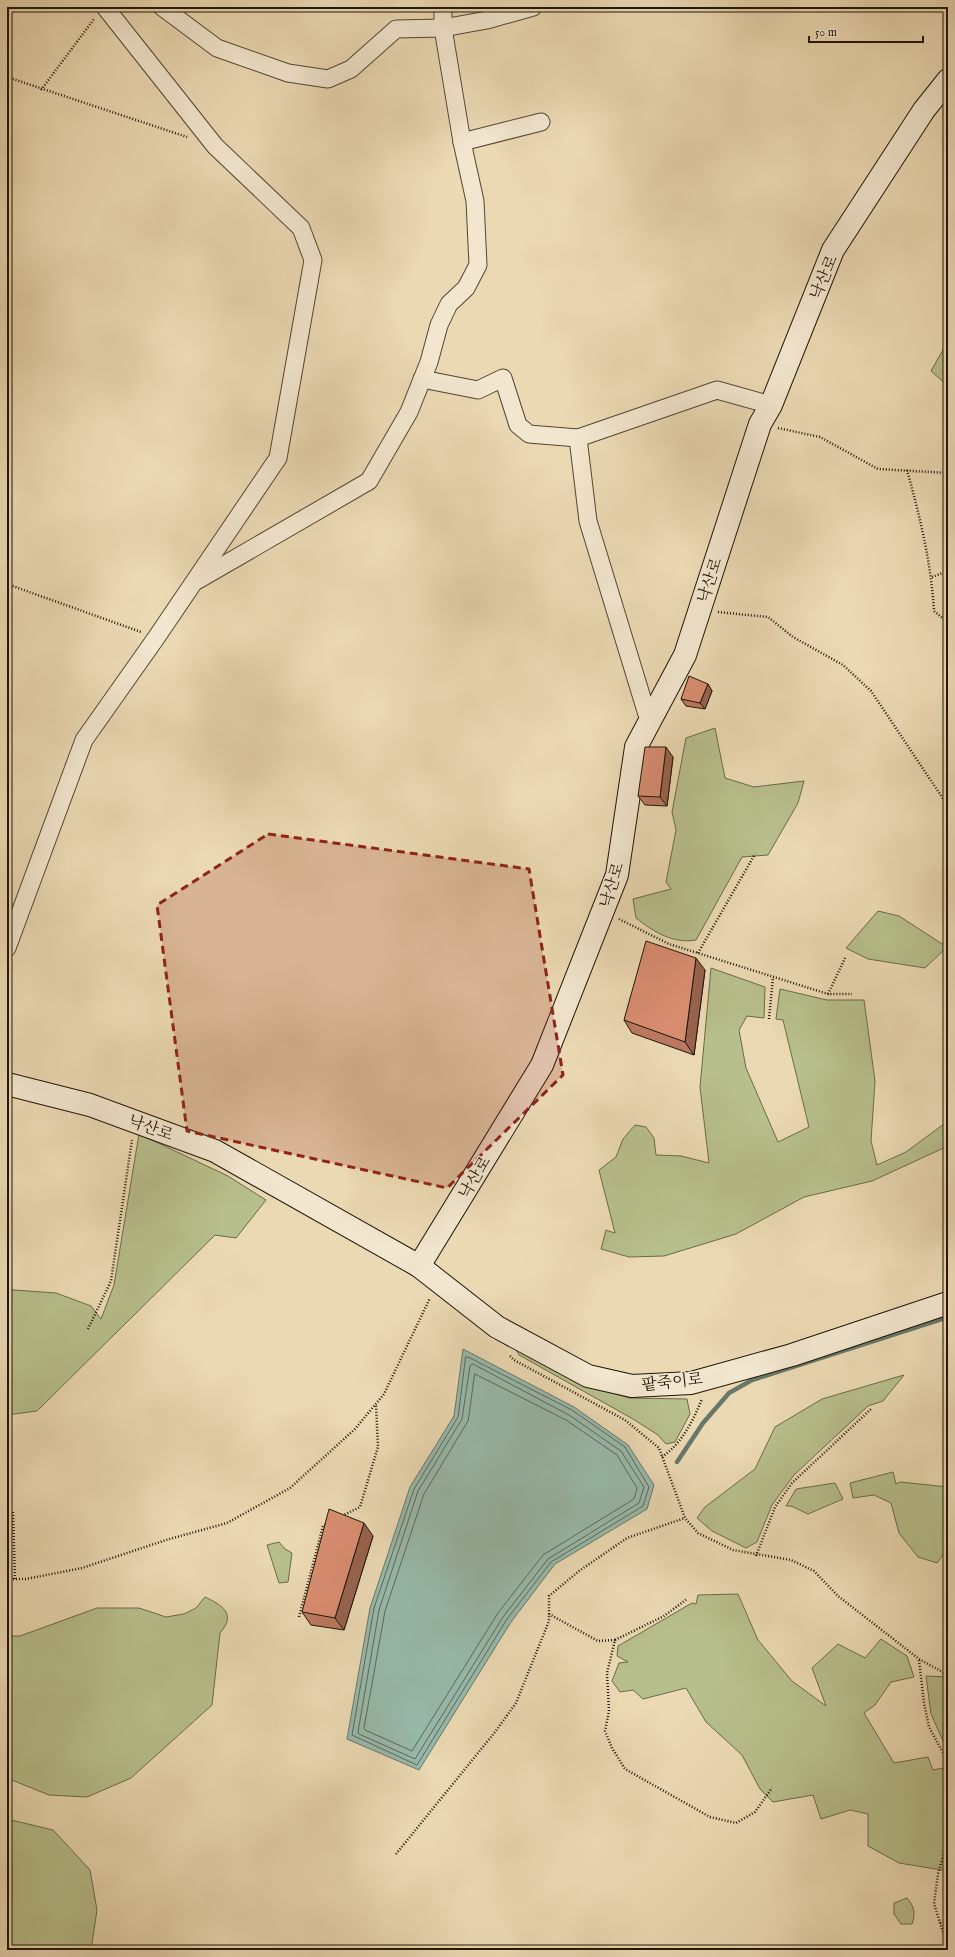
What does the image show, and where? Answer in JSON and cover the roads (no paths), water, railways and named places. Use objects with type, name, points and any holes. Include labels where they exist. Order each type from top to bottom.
[{"type":"street","points":[[162,7],[217,48],[288,73],[328,79],[351,70],[396,29],[443,28],[487,20],[533,7]]},
{"type":"street","points":[[193,583],[369,481],[409,412],[429,362],[439,325],[449,304],[466,288],[478,265],[475,201],[462,142],[443,28],[443,7]]},
{"type":"street","points":[[7,948],[84,740],[156,638],[278,458],[313,260],[301,228],[214,146],[101,10]]},
{"type":"street","name":"낙산로","points":[[7,1084],[90,1105],[215,1151],[419,1266],[542,1065],[617,875],[636,746],[685,654],[760,424],[771,405],[833,250],[924,110],[948,80]]},
{"type":"street","points":[[462,142],[541,122]]},
{"type":"street","points":[[422,379],[478,390],[503,378],[518,425],[528,434],[578,438],[717,390],[771,405]]},
{"type":"street","points":[[578,438],[588,521],[649,721]]},
{"type":"street","name":"팥죽이로","points":[[419,1266],[497,1327],[588,1376],[632,1386],[691,1383],[792,1355],[948,1303]]},
{"type":"water","points":[[463,1349],[574,1407],[628,1445],[654,1485],[647,1509],[555,1564],[511,1622],[419,1770],[347,1739],[370,1608],[410,1487],[454,1416]]},
{"type":"waterway","points":[[677,1462],[703,1423],[729,1393],[752,1380],[948,1317]]}]
